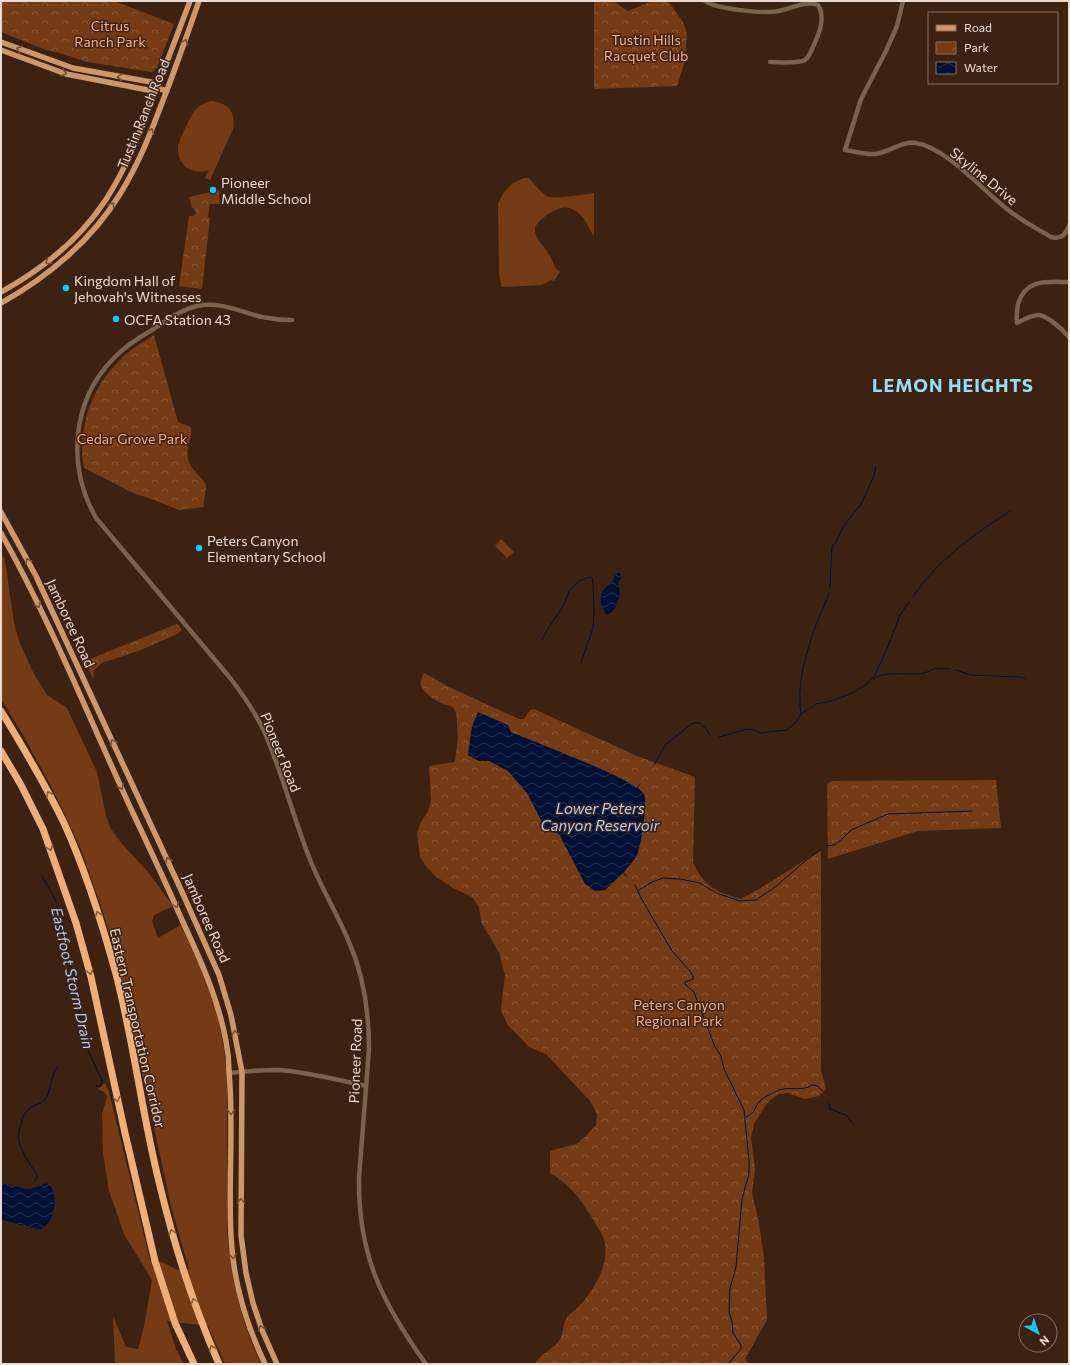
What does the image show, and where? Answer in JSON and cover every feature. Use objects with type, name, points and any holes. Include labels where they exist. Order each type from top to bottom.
[{"type":"highway","name":"Eastern Transportation Corridor","points":[[1,711],[40,776],[64,824],[89,887],[116,976],[159,1182],[182,1269],[205,1332],[219,1364]]},
{"type":"highway","points":[[1,751],[22,785],[43,829],[76,923],[91,977],[155,1261],[175,1323],[194,1364]]},
{"type":"main road","name":"Tustin Ranch Road","points":[[1,292],[32,273],[57,254],[81,230],[104,202],[117,182],[132,153],[190,1]]},
{"type":"main road","name":"Tustin Ranch Road","points":[[1,303],[33,283],[65,258],[88,236],[106,215],[120,195],[143,152],[167,91],[199,1]]},
{"type":"main road","points":[[1,42],[73,68],[150,82],[157,88],[167,91]]},
{"type":"main road","points":[[1,50],[66,74],[148,90],[157,88]]},
{"type":"main road","name":"Jamboree Road","points":[[1,512],[36,576],[219,975],[231,1015],[242,1072],[241,1235],[246,1273],[253,1303],[262,1330],[277,1364]]},
{"type":"main road","name":"Jamboree Road","points":[[1,533],[33,593],[211,984],[226,1042],[230,1073],[231,1239],[243,1309],[255,1343],[265,1364]]},
{"type":"street","points":[[705,1],[714,6],[767,12],[786,10],[814,3],[818,5],[821,13],[820,29],[808,56],[804,61],[770,62]]},
{"type":"street","name":"Skyline Drive","points":[[903,1],[897,26],[861,99],[845,150],[875,154],[906,143],[921,144],[951,161],[966,172],[1008,211],[1049,236],[1057,238],[1062,236],[1066,232],[1069,225]]},
{"type":"street","points":[[1069,282],[1042,282],[1028,288],[1022,293],[1016,316],[1017,323],[1035,316],[1042,316],[1059,327],[1069,337]]},
{"type":"street","name":"Pioneer Road","points":[[292,320],[263,317],[226,307],[207,305],[187,309],[166,320],[132,342],[119,353],[104,368],[96,380],[89,393],[80,417],[77,439],[77,459],[83,491],[90,508],[103,528],[244,696],[264,733],[312,866],[347,936],[361,974],[369,1028],[359,1178],[361,1220],[366,1251],[386,1301],[398,1323],[426,1364]]},
{"type":"street","points":[[230,1073],[279,1070],[366,1086]]},
{"type":"green space","name":"Citrus Ranch Park","points":[[1,1],[114,1],[174,24],[157,68],[152,72],[87,62],[46,50],[1,32]]},
{"type":"green space","name":"Tustin Hills Racquet Club","points":[[594,1],[613,1],[628,11],[652,1],[668,1],[683,22],[687,33],[685,61],[677,86],[594,89]]},
{"type":"green space","points":[[211,101],[222,104],[230,109],[234,123],[233,129],[210,180],[205,178],[209,170],[191,170],[183,164],[178,153],[178,147],[192,115],[202,104]]},
{"type":"green space","points":[[524,178],[529,178],[542,192],[550,197],[594,193],[594,237],[586,222],[578,212],[567,208],[554,211],[545,216],[538,223],[535,233],[538,240],[560,272],[554,281],[551,280],[542,285],[502,287],[499,275],[498,203],[504,192],[513,183]]},
{"type":"green space","points":[[219,190],[220,204],[210,204],[208,217],[210,218],[202,289],[179,286],[189,216],[193,216],[196,213],[192,207],[189,197]]},
{"type":"green space","name":"Cedar Grove Park","points":[[154,335],[178,422],[191,427],[187,455],[191,467],[206,485],[204,507],[179,510],[131,492],[84,468],[82,454],[83,439],[88,410],[94,397],[109,372],[119,361],[131,350]]},
{"type":"green space","points":[[501,539],[514,552],[507,558],[495,546]]},
{"type":"green space","points":[[2,555],[5,560],[14,623],[19,641],[33,672],[47,695],[67,708],[97,772],[106,816],[111,829],[122,844],[148,872],[173,906],[154,915],[152,921],[158,938],[181,925],[201,969],[218,1016],[224,1049],[227,1082],[227,1230],[231,1265],[242,1315],[261,1364],[225,1364],[208,1326],[167,1321],[176,1349],[184,1364],[115,1364],[113,1316],[126,1347],[138,1349],[144,1326],[152,1280],[124,1234],[109,1191],[103,1153],[102,1114],[107,1097],[104,1092],[98,1089],[105,1083],[109,1092],[150,1260],[162,1262],[178,1270],[189,1269],[172,1210],[116,955],[101,906],[80,847],[52,788],[22,733],[1,699]]},
{"type":"green space","points":[[177,624],[182,630],[177,634],[141,650],[102,663],[94,670],[93,679],[85,661]]},
{"type":"green space","name":"Peters Canyon Regional Park","points":[[424,673],[449,687],[519,719],[524,719],[530,710],[534,709],[637,756],[695,777],[693,862],[701,877],[718,891],[741,899],[821,850],[821,1070],[826,1089],[819,1096],[805,1099],[788,1093],[779,1094],[767,1103],[754,1124],[751,1138],[755,1169],[752,1193],[759,1223],[764,1258],[767,1320],[745,1359],[749,1364],[535,1364],[540,1357],[559,1341],[566,1319],[589,1294],[603,1267],[606,1249],[600,1231],[578,1197],[563,1182],[550,1173],[550,1151],[576,1144],[596,1125],[597,1114],[590,1101],[546,1054],[529,1047],[507,1024],[501,1010],[505,975],[499,952],[481,922],[479,907],[472,897],[453,888],[434,875],[420,857],[417,834],[420,824],[428,811],[431,800],[429,766],[455,762],[458,736],[455,710],[452,707],[435,700],[424,691],[421,686],[421,680]]},
{"type":"green space","points":[[996,780],[1001,828],[918,831],[828,859],[827,784],[832,781]]},
{"type":"water","points":[[620,573],[621,578],[618,583],[620,591],[618,601],[614,610],[607,615],[602,606],[602,592],[613,582],[614,576]]},
{"type":"water","name":"Lower Peters Canyon Reservoir","points":[[478,712],[508,725],[511,732],[583,761],[623,780],[644,794],[645,815],[642,836],[636,857],[618,878],[605,890],[595,891],[585,884],[559,834],[546,830],[527,793],[508,771],[489,761],[479,761],[468,755],[472,726]]},
{"type":"water","points":[[4,1183],[24,1189],[33,1188],[46,1183],[51,1186],[55,1199],[53,1214],[46,1226],[39,1229],[1,1219],[1,1188]]},
{"type":"waterway","points":[[830,587],[832,547],[843,527],[861,504],[874,476],[876,466]]},
{"type":"waterway","points":[[913,597],[922,584],[957,549],[1010,511]]},
{"type":"waterway","points":[[542,640],[562,608],[570,590],[581,580],[590,577],[592,578],[594,611],[593,628],[581,663]]},
{"type":"waterway","points":[[801,714],[800,691],[803,667],[813,633],[829,593]]},
{"type":"waterway","points":[[719,737],[747,729],[755,730],[760,733],[787,730],[797,721],[801,714],[816,704],[832,701],[850,694],[867,684],[875,675],[900,615],[909,602]]},
{"type":"waterway","points":[[873,679],[888,674],[920,674],[935,668],[950,669]]},
{"type":"waterway","points":[[956,670],[971,675],[1025,678]]},
{"type":"waterway","points":[[654,765],[666,744],[693,723],[700,723],[710,735]]},
{"type":"waterway","points":[[637,788],[640,784]]},
{"type":"waterway","points":[[827,846],[834,845],[851,830],[888,814],[972,811]]},
{"type":"waterway","points":[[639,890],[652,882],[663,878],[680,879],[700,883],[716,893],[740,901],[756,900],[775,887],[810,857],[821,850]]},
{"type":"waterway","points":[[623,872],[626,876]]},
{"type":"waterway","name":"Eastfoot Storm Drain","points":[[42,876],[56,901],[74,979],[87,1048],[102,1081],[100,1087],[96,1085]]},
{"type":"waterway","points":[[635,885],[672,951],[693,976],[693,979],[685,982],[685,984],[694,992],[715,1047],[721,1056],[724,1069],[744,1110],[749,1174],[742,1199],[736,1267],[730,1288],[729,1312],[733,1333],[741,1345],[741,1349],[728,1364]]},
{"type":"waterway","points":[[35,1181],[37,1175],[22,1151],[19,1131],[25,1113],[46,1098],[55,1070],[58,1066]]},
{"type":"waterway","points":[[746,1117],[762,1100],[779,1090],[800,1089],[812,1085],[817,1086],[823,1091]]},
{"type":"waterway","points":[[829,1103],[830,1109],[846,1115],[854,1125]]},
{"type":"place","name":"Pioneer Middle School","points":[[213,190]]},
{"type":"place","name":"Kingdom Hall of Jehovah's Witnesses","points":[[66,288]]},
{"type":"place","name":"OCFA Station 43","points":[[116,319]]},
{"type":"place","name":"Peters Canyon Elementary School","points":[[199,548]]},
{"type":"district","name":"LEMON HEIGHTS","points":[[953,385]]}]
